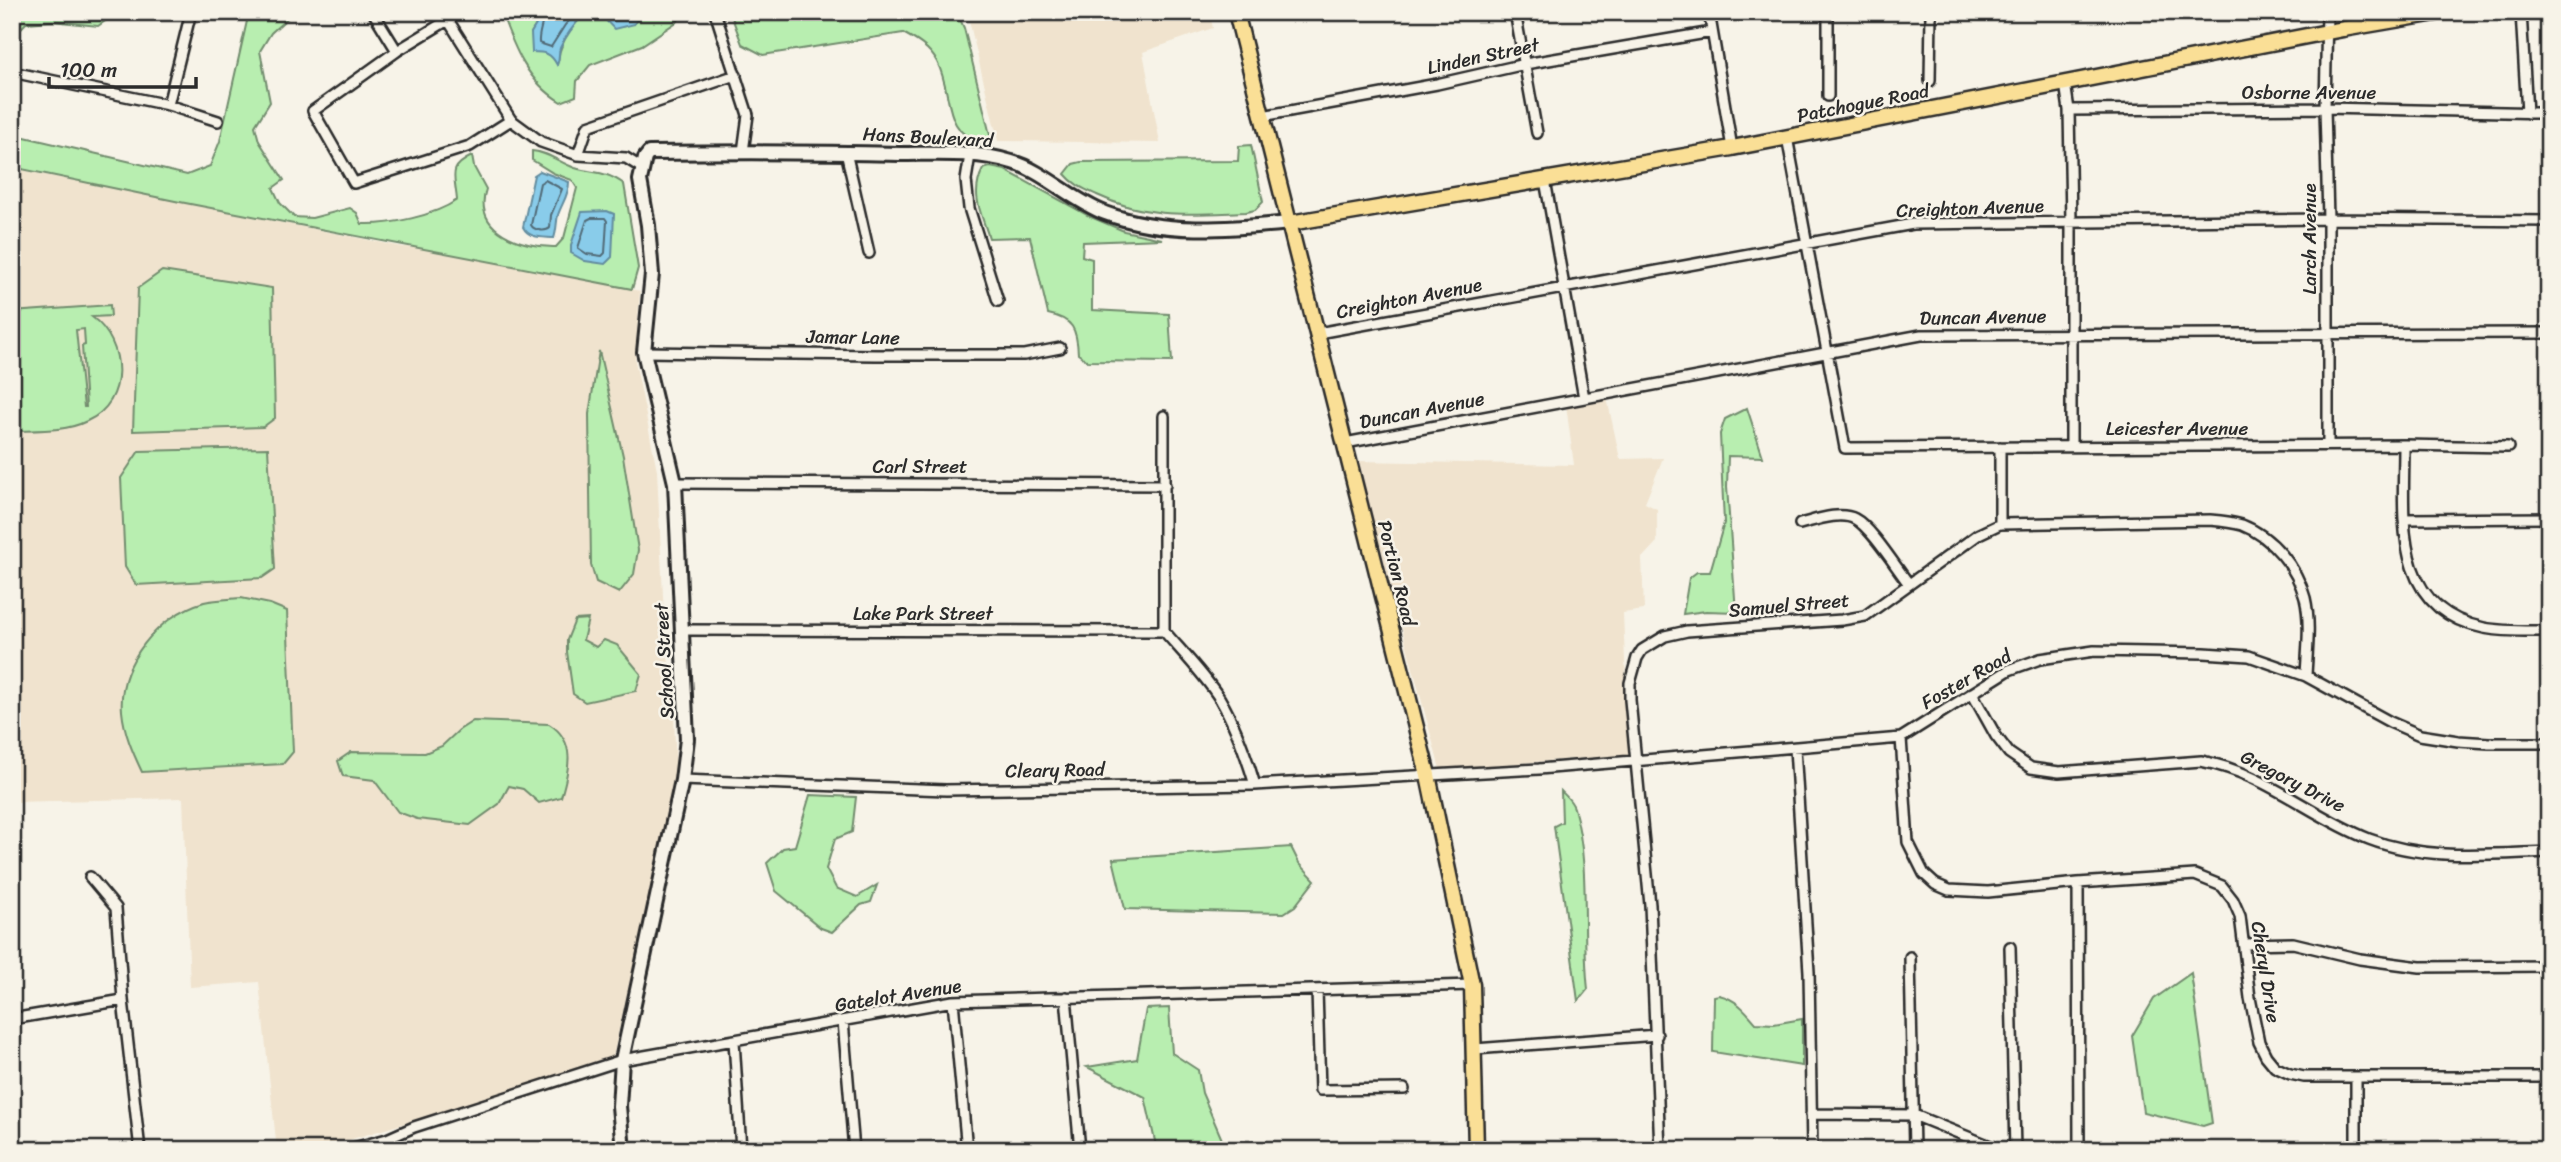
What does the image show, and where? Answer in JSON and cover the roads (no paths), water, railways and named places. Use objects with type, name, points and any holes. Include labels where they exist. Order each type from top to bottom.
[{"type":"main road","name":"Portion Road","points":[[1236,12],[1428,775],[1472,985],[1476,1148]]},
{"type":"main road","name":"Patchogue Road","points":[[1290,223],[1732,148],[2442,12]]},
{"type":"street","points":[[168,105],[191,12]]},
{"type":"street","points":[[373,12],[397,51]]},
{"type":"street","points":[[715,12],[748,115],[743,152]]},
{"type":"street","points":[[1515,12],[1537,133]]},
{"type":"street","points":[[1709,12],[1732,148]]},
{"type":"street","points":[[1828,12],[1828,96]]},
{"type":"street","points":[[1930,80],[1931,12]]},
{"type":"street","name":"Larch Avenue","points":[[2326,12],[2328,446]]},
{"type":"street","points":[[2521,12],[2526,113]]},
{"type":"street","points":[[511,120],[470,146],[354,183],[313,111],[446,16],[511,120],[541,142],[578,155],[626,158],[642,168]]},
{"type":"street","name":"Linden Street","points":[[1262,116],[1437,84],[1525,64],[1712,32]]},
{"type":"street","points":[[12,72],[168,105],[218,121]]},
{"type":"street","points":[[578,155],[588,126],[736,75]]},
{"type":"street","points":[[2065,83],[2069,110],[2071,222],[2071,446]]},
{"type":"street","name":"Osborne Avenue","points":[[2069,110],[2325,108],[2549,113]]},
{"type":"street","points":[[1787,137],[1828,353]]},
{"type":"street","points":[[846,152],[869,253]]},
{"type":"street","name":"Hans Boulevard","points":[[642,168],[649,153],[846,152],[970,155],[1013,162],[1105,213],[1137,222],[1208,228],[1290,223]]},
{"type":"street","points":[[970,155],[966,180],[970,208],[998,301]]},
{"type":"street","name":"School Street","points":[[623,1150],[619,1106],[622,1060],[682,780],[687,739],[675,483],[644,352],[652,274],[648,225],[640,180],[642,168]]},
{"type":"street","points":[[1545,180],[1584,398]]},
{"type":"street","name":"Creighton Avenue","points":[[1318,333],[1913,224],[2328,219],[2549,221]]},
{"type":"street","name":"Duncan Avenue","points":[[1345,443],[1920,334],[2549,332]]},
{"type":"street","name":"Jamar Lane","points":[[644,352],[1024,355],[1060,348]]},
{"type":"street","name":"Leicester Avenue","points":[[1828,353],[1845,448],[2404,445],[2508,447]]},
{"type":"street","points":[[1164,416],[1164,631],[1201,673],[1221,701],[1242,744],[1255,785]]},
{"type":"street","points":[[2404,445],[2404,540],[2412,570],[2424,591],[2443,610],[2482,628],[2549,631]]},
{"type":"street","points":[[2000,447],[2000,524]]},
{"type":"street","name":"Carl Street","points":[[675,483],[1165,485]]},
{"type":"street","points":[[1800,524],[1826,518],[1854,518],[1865,527],[1909,584]]},
{"type":"street","points":[[2404,519],[2549,518]]},
{"type":"street","name":"Samuel Street","points":[[1660,1150],[1650,905],[1630,683],[1637,658],[1648,645],[1665,636],[1687,631],[1865,616],[1979,534],[2000,524],[2210,520],[2250,529],[2277,549],[2292,566],[2305,600],[2308,626],[2306,676]]},
{"type":"street","name":"Lake Park Street","points":[[681,630],[1164,631]]},
{"type":"street","name":"Foster Road","points":[[1428,775],[1539,769],[1902,738],[2009,670],[2040,659],[2094,652],[2227,653],[2249,656],[2306,676],[2390,722],[2420,735],[2489,743],[2549,743]]},
{"type":"street","name":"Gregory Drive","points":[[1972,693],[2003,744],[2021,763],[2031,768],[2059,772],[2201,761],[2256,778],[2367,839],[2394,848],[2440,854],[2549,852]]},
{"type":"street","name":"Cheryl Drive","points":[[1902,738],[1908,842],[1924,874],[1935,884],[1949,890],[1968,892],[2186,876],[2204,878],[2222,886],[2233,900],[2240,916],[2250,998],[2259,1042],[2275,1066],[2290,1074],[2356,1079],[2549,1077]]},
{"type":"street","points":[[1795,748],[1809,972],[1812,1150]]},
{"type":"street","name":"Cleary Road","points":[[682,780],[946,790],[1255,785],[1428,775]]},
{"type":"street","points":[[90,877],[116,908],[123,1000],[140,1150]]},
{"type":"street","points":[[2078,883],[2080,1150]]},
{"type":"street","points":[[2244,944],[2293,943],[2360,959],[2420,967],[2549,966]]},
{"type":"street","points":[[2010,947],[2015,1150]]},
{"type":"street","points":[[1910,957],[1914,1150]]},
{"type":"street","name":"Gatelot Avenue","points":[[346,1150],[387,1139],[622,1060],[953,1001],[1472,985]]},
{"type":"street","points":[[1317,990],[1320,1090],[1404,1089]]},
{"type":"street","points":[[1066,997],[1080,1150]]},
{"type":"street","points":[[12,1018],[123,1000]]},
{"type":"street","points":[[953,1001],[967,1150]]},
{"type":"street","points":[[843,1021],[854,1150]]},
{"type":"street","points":[[1475,1049],[1657,1035]]},
{"type":"street","points":[[734,1041],[741,1150]]},
{"type":"street","points":[[2356,1079],[2356,1150]]},
{"type":"street","points":[[1811,1114],[1914,1115],[2000,1150]]},
{"type":"street","points":[[1476,1148],[1564,1150]]},
{"type":"water","points":[[537,12],[644,12],[634,24],[614,29],[601,15],[584,14],[562,43],[557,65],[547,54],[532,52],[531,33],[537,23]]},
{"type":"water","points":[[540,171],[569,182],[554,238],[533,235],[523,227],[534,175]]},
{"type":"water","points":[[607,211],[614,214],[612,257],[605,264],[585,261],[571,253],[582,212]]}]
